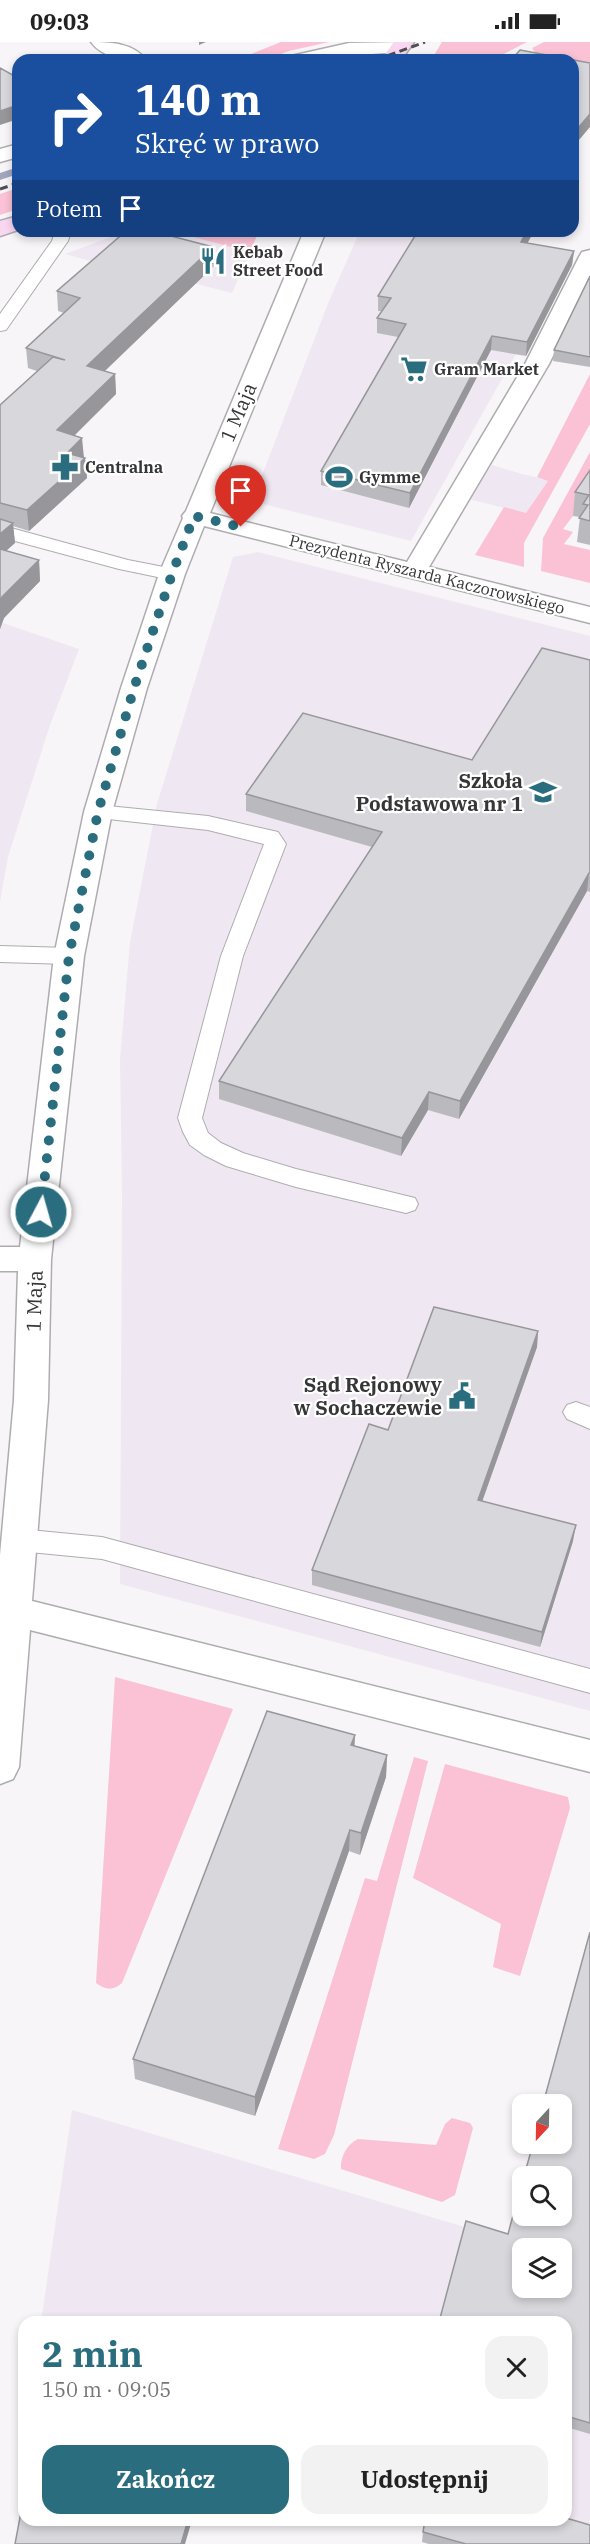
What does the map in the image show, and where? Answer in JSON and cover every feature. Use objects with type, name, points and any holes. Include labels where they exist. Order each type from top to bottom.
[{"type":"street","points":[[101,42],[124,54]]},
{"type":"street","points":[[326,54],[349,49],[398,49]]},
{"type":"street","name":"1 Maja","points":[[0,1767],[31,1400],[35,1259],[69,956],[98,812],[134,688],[172,574],[194,516],[312,237]]},
{"type":"street","points":[[415,570],[537,364],[590,257]]},
{"type":"street","name":"Prezydenta Ryszarda Kaczorowskiego","points":[[194,516],[590,615]]},
{"type":"street","points":[[0,1259],[35,1259]]},
{"type":"street","points":[[13,1611],[590,1756]]},
{"type":"lane","points":[[0,326],[61,237]]},
{"type":"lane","points":[[0,531],[126,566],[172,574]]},
{"type":"lane","points":[[98,812],[208,824],[270,837],[275,844],[232,956],[193,1106],[190,1118],[200,1140],[222,1155],[273,1172],[406,1204]]},
{"type":"lane","points":[[0,954],[69,956]]},
{"type":"lane","points":[[19,1540],[102,1548],[590,1681]]},
{"type":"shaded area","points":[[281,42],[329,42],[281,54],[251,54]]},
{"type":"shaded area","points":[[442,42],[527,42],[504,54],[435,54]]},
{"type":"shaded area","points":[[544,42],[590,42],[590,68],[579,63],[579,54],[536,54],[532,48]]},
{"type":"shaded area","points":[[12,190],[12,211],[0,215],[0,194]]},
{"type":"shaded area","points":[[111,237],[193,237],[250,252],[232,293],[135,268],[105,265],[65,254]]},
{"type":"shaded area","points":[[193,237],[256,237],[250,252]]},
{"type":"shaded area","points":[[357,237],[410,237],[421,239],[526,336],[411,541],[259,503],[254,496],[329,301]]},
{"type":"shaded area","points":[[590,374],[590,424],[524,543],[524,567],[475,555],[504,507],[526,513],[548,481],[537,477]]},
{"type":"shaded area","points":[[590,452],[590,494],[563,529],[573,532],[564,544],[590,550],[590,583],[541,571],[543,538]]},
{"type":"shaded area","points":[[492,465],[549,480],[526,513],[468,499]]},
{"type":"shaded area","points":[[258,552],[590,636],[590,1711],[120,1584],[122,1194],[120,1059],[130,942],[157,804],[233,557]]},
{"type":"shaded area","points":[[0,622],[79,649],[49,728],[8,857],[0,902]]},
{"type":"shaded area","points":[[115,1677],[233,1709],[122,1983],[109,1989],[96,1983]]},
{"type":"shaded area","points":[[414,1757],[428,1761],[334,2135],[325,2154],[314,2159],[278,2149],[365,1878],[377,1881]]},
{"type":"shaded area","points":[[445,1764],[568,1797],[570,1808],[520,1976],[493,1967],[501,1924],[413,1878]]},
{"type":"shaded area","points":[[72,2110],[512,2241],[512,2298],[572,2298],[572,2280],[590,2266],[590,2537],[572,2524],[572,2316],[42,2316]]},
{"type":"shaded area","points":[[452,2118],[470,2123],[473,2128],[455,2195],[442,2202],[341,2169],[345,2151],[358,2139],[436,2145],[445,2124]]},
{"type":"building","points":[[520,50],[542,54],[516,54]]},
{"type":"building","points":[[579,61],[590,63],[590,114],[579,127]]},
{"type":"building","points":[[0,68],[12,75],[12,107],[0,111]]},
{"type":"building","points":[[119,237],[175,237],[213,247],[87,366],[115,374],[57,430],[82,438],[67,453],[85,458],[27,510],[0,503],[0,405],[53,357],[65,360],[26,348],[80,298],[57,291]]},
{"type":"building","points":[[414,237],[524,237],[521,242],[574,251],[527,342],[492,336],[410,493],[321,471],[406,324],[377,318],[391,298],[378,296]]},
{"type":"building","points":[[590,276],[590,357],[554,350]]},
{"type":"building","points":[[590,470],[590,521],[579,518],[588,505],[583,504],[589,495],[575,492]]},
{"type":"building","points":[[0,519],[13,523],[0,534]]},
{"type":"building","points":[[0,549],[39,560],[2,597],[0,602]]},
{"type":"building","points":[[542,648],[590,660],[590,873],[460,1101],[429,1092],[402,1138],[219,1081],[382,832],[246,794],[303,713],[472,760]]},
{"type":"building","points":[[434,1307],[538,1331],[478,1500],[576,1525],[542,1632],[312,1570],[369,1424],[388,1430]]},
{"type":"building","points":[[267,1711],[355,1735],[351,1745],[387,1755],[361,1833],[350,1830],[255,2097],[133,2059]]},
{"type":"building","points":[[590,1932],[590,2423],[572,2418],[572,2316],[441,2316],[466,2221],[508,2234],[512,2219],[512,2226],[572,2226],[572,2166],[527,2166],[530,2154],[572,2154],[572,2094],[546,2094]]},
{"type":"building","points":[[572,2520],[590,2525],[590,2544],[466,2544],[423,2532],[424,2526],[572,2526]]},
{"type":"building","points":[[18,2526],[186,2526],[181,2544],[15,2544]]},
{"type":"waterway","points":[[0,177],[12,172]]},
{"type":"railway","points":[[392,54],[425,42]]},
{"type":"railway","points":[[0,189],[12,185]]},
{"type":"place","name":"Kebab Street Food","points":[[213,261]]},
{"type":"place","name":"Gram Market","points":[[414,369]]},
{"type":"place","name":"Centralna","points":[[65,467]]},
{"type":"place","name":"Gymme","points":[[339,477]]},
{"type":"place","name":"Szkoła Podstawowa nr 1","points":[[543,792]]},
{"type":"place","name":"Sąd Rejonowy w Sochaczewie","points":[[462,1396]]},
{"type":"route","points":[[41,1212],[69,956],[98,812],[134,688],[194,516],[241,527]]}]
